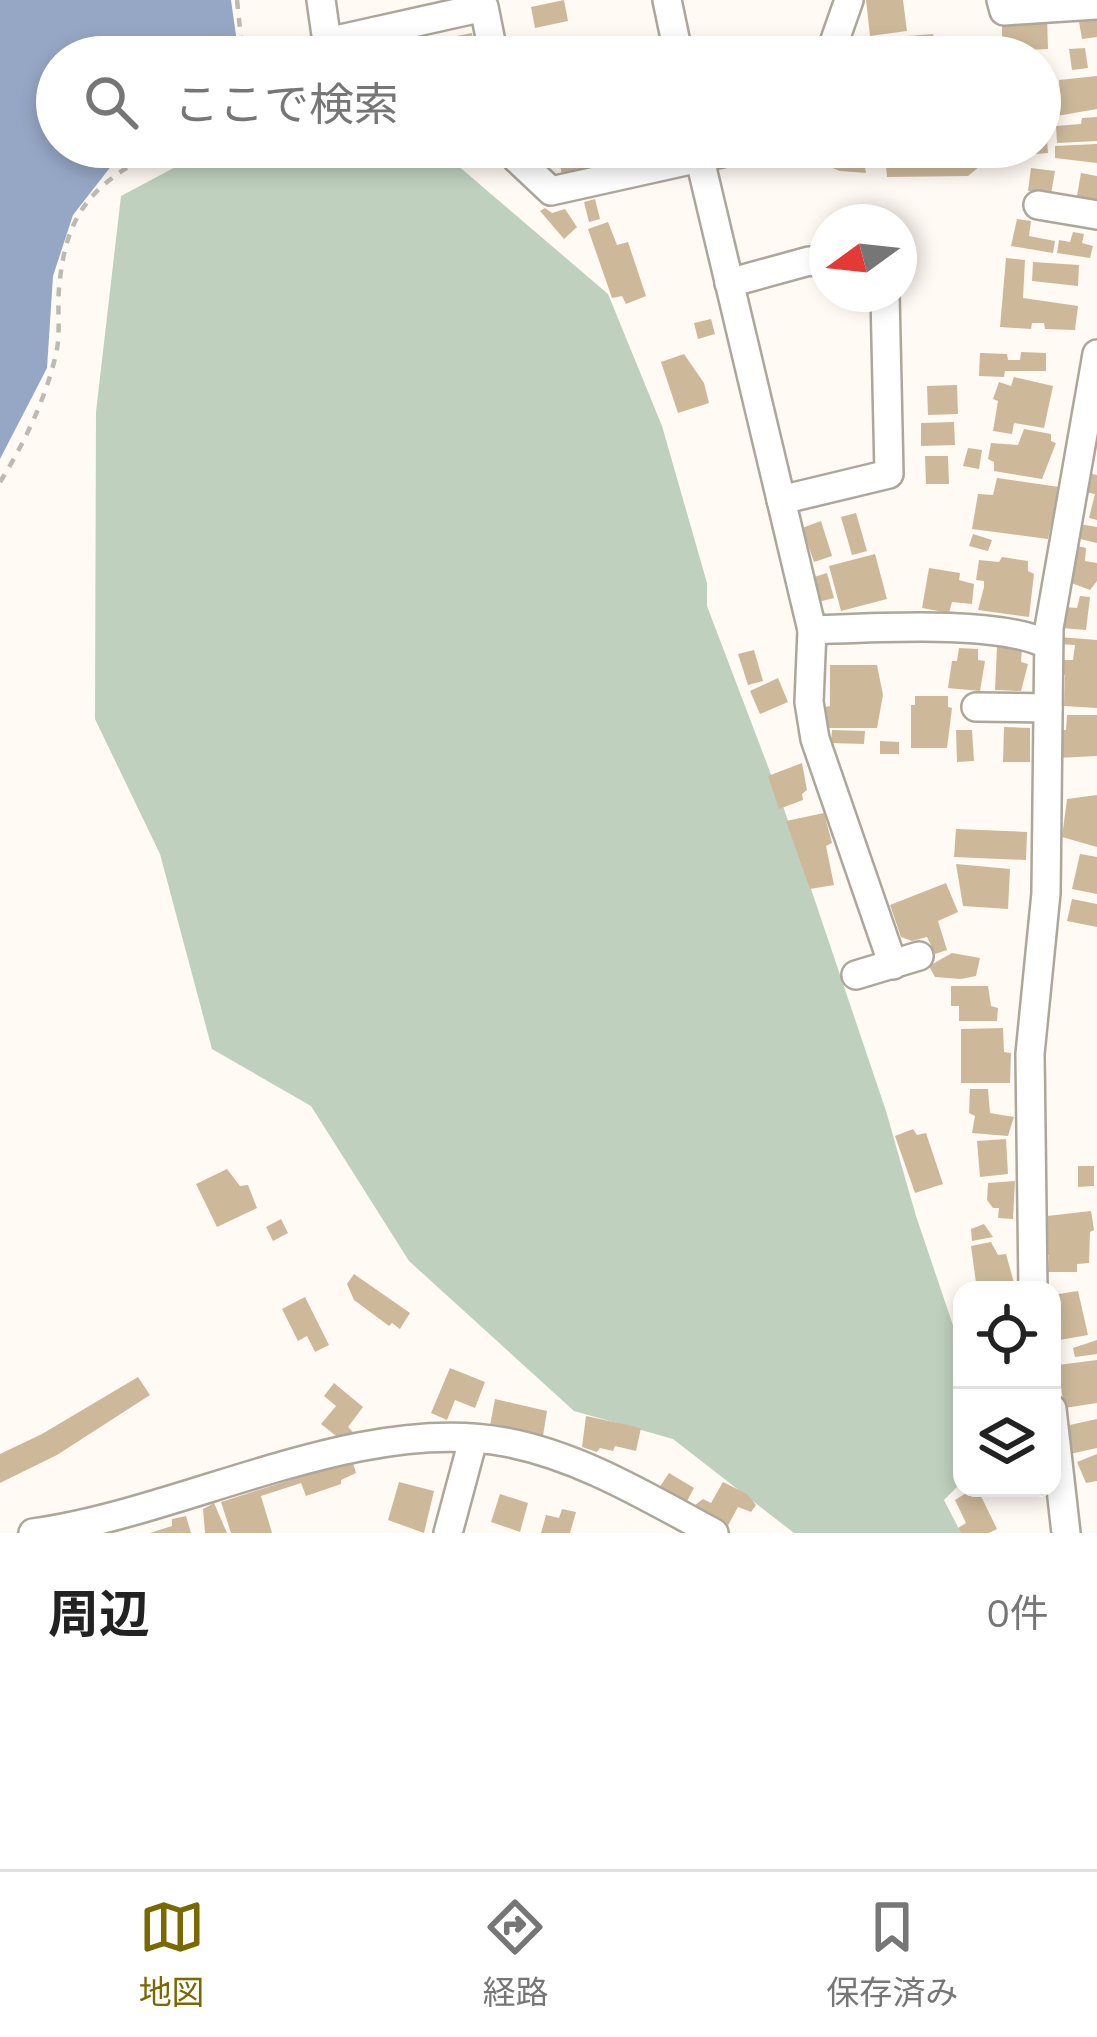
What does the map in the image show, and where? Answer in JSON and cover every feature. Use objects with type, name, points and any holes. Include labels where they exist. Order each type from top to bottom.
[{"type":"street","points":[[321,0],[326,36]]},
{"type":"street","points":[[667,0],[675,36]]},
{"type":"street","points":[[836,36],[849,0]]},
{"type":"street","points":[[1001,0],[1004,11],[1097,5]]},
{"type":"street","points":[[351,36],[483,3],[490,36]]},
{"type":"street","points":[[526,168],[550,191],[642,168]]},
{"type":"street","points":[[701,168],[812,630],[808,702],[814,740],[906,960],[856,975]]},
{"type":"street","points":[[1038,205],[1097,215]]},
{"type":"street","points":[[729,283],[809,261]]},
{"type":"street","points":[[782,500],[889,474],[885,312]]},
{"type":"street","points":[[1033,1281],[1030,1054],[1046,893],[1048,645],[1089,454],[1097,354]]},
{"type":"street","points":[[812,630],[1027,633],[1048,645]]},
{"type":"street","points":[[976,706],[1048,708]]},
{"type":"street","points":[[33,1533],[154,1508],[351,1448],[415,1438],[505,1442],[605,1474],[714,1533]]},
{"type":"street","points":[[448,1533],[473,1440]]},
{"type":"street","points":[[1061,1489],[1066,1533]]},
{"type":"path","points":[[237,0],[241,36]]},
{"type":"path","points":[[0,482],[40,401],[57,350],[66,244],[79,213],[108,177],[124,168]]},
{"type":"green space","points":[[174,168],[461,168],[608,294],[662,426],[707,583],[707,606],[783,806],[953,1325],[953,1491],[944,1500],[961,1533],[794,1533],[673,1439],[574,1411],[409,1261],[311,1106],[212,1049],[160,854],[95,719],[96,412],[121,196]]},
{"type":"water","points":[[0,0],[231,0],[236,36],[36,36],[36,168],[110,168],[73,215],[53,276],[47,368],[0,459]]},
{"type":"building","points":[[564,0],[568,21],[535,28],[531,7]]},
{"type":"building","points":[[866,0],[903,0],[907,31],[870,36]]},
{"type":"building","points":[[1097,13],[1097,37],[1082,39],[1078,16]]},
{"type":"building","points":[[1047,15],[1048,36],[1002,36],[1002,17]]},
{"type":"building","points":[[1085,48],[1088,68],[1072,70],[1069,49]]},
{"type":"building","points":[[1097,76],[1097,109],[1061,115],[1061,80]]},
{"type":"building","points":[[1097,117],[1097,141],[1061,143],[1061,126],[1081,124],[1082,118]]},
{"type":"building","points":[[1097,144],[1097,163],[1061,159],[1061,146]]},
{"type":"building","points":[[561,168],[592,168],[592,170],[562,176]]},
{"type":"building","points":[[832,168],[865,168],[866,173]]},
{"type":"building","points":[[886,168],[978,168],[968,176],[887,177]]},
{"type":"building","points":[[1031,168],[1055,171],[1051,194],[1028,191]]},
{"type":"building","points":[[1081,173],[1097,176],[1097,204],[1076,201]]},
{"type":"building","points":[[595,199],[600,219],[589,222],[584,202]]},
{"type":"building","points":[[545,208],[552,213],[565,209],[577,227],[564,239],[540,211]]},
{"type":"building","points":[[1017,219],[1031,221],[1029,236],[1055,241],[1053,253],[1011,246]]},
{"type":"building","points":[[608,222],[617,245],[628,242],[646,296],[626,304],[622,296],[612,298],[588,229]]},
{"type":"building","points":[[1073,232],[1084,234],[1082,243],[1093,246],[1090,258],[1057,253],[1059,240],[1070,242]]},
{"type":"building","points":[[1006,258],[1025,260],[1023,298],[1078,306],[1075,330],[1045,329],[1044,323],[1032,323],[1031,329],[1000,327]]},
{"type":"building","points":[[1033,262],[1079,265],[1078,286],[1032,281]]},
{"type":"building","points":[[711,319],[715,334],[698,339],[694,323]]},
{"type":"building","points":[[1021,352],[1046,353],[1046,371],[979,376],[980,353],[1007,354],[1008,360],[1020,360]]},
{"type":"building","points":[[684,354],[704,383],[709,403],[678,413],[661,362]]},
{"type":"building","points":[[1014,377],[1053,386],[1044,428],[1014,423],[1012,434],[993,431],[998,401],[993,399],[999,382],[1011,386]]},
{"type":"building","points":[[957,385],[958,414],[928,415],[927,386]]},
{"type":"building","points":[[954,422],[955,445],[921,446],[921,423]]},
{"type":"building","points":[[1024,429],[1051,434],[1056,443],[1042,479],[994,471],[994,462],[988,459],[991,443],[1018,445]]},
{"type":"building","points":[[968,448],[982,450],[979,469],[963,466]]},
{"type":"building","points":[[925,456],[948,456],[949,484],[926,484]]},
{"type":"building","points":[[1088,473],[1097,475],[1097,520],[1089,518],[1095,494],[1085,492]]},
{"type":"building","points":[[997,478],[1059,487],[1048,539],[972,529],[978,494],[993,495]]},
{"type":"building","points":[[856,513],[867,551],[852,555],[841,517]]},
{"type":"building","points":[[821,521],[832,556],[814,562],[802,528]]},
{"type":"building","points":[[1079,524],[1097,527],[1097,543],[1076,538]]},
{"type":"building","points":[[973,534],[992,540],[988,551],[969,546]]},
{"type":"building","points":[[1074,545],[1086,548],[1085,561],[1097,563],[1097,581],[1090,590],[1066,581]]},
{"type":"building","points":[[875,554],[887,599],[841,611],[829,566]]},
{"type":"building","points":[[1002,557],[1028,561],[1028,571],[1034,574],[1029,617],[978,610],[984,587],[984,581],[976,580],[979,560],[999,562]]},
{"type":"building","points":[[929,568],[960,573],[959,580],[974,584],[972,604],[952,602],[949,613],[922,608]]},
{"type":"building","points":[[827,573],[834,598],[814,603],[808,579]]},
{"type":"building","points":[[1080,596],[1090,597],[1086,630],[1062,628],[1065,607],[1077,608]]},
{"type":"building","points":[[1059,637],[1097,640],[1097,708],[1064,706],[1065,675],[1058,674],[1060,660],[1073,660],[1075,645],[1058,644]]},
{"type":"building","points":[[997,647],[1022,648],[1021,662],[1028,664],[1021,691],[995,690]]},
{"type":"building","points":[[959,648],[978,649],[978,660],[985,661],[980,691],[948,688]]},
{"type":"building","points":[[754,650],[763,681],[748,685],[738,654]]},
{"type":"building","points":[[830,665],[877,665],[883,695],[877,728],[825,728]]},
{"type":"building","points":[[778,678],[788,702],[760,714],[750,691]]},
{"type":"building","points":[[915,696],[948,696],[952,708],[947,748],[911,748]]},
{"type":"building","points":[[1067,715],[1097,715],[1097,756],[1057,758],[1058,730],[1066,730]]},
{"type":"building","points":[[1004,727],[1030,728],[1030,762],[1003,762]]},
{"type":"building","points":[[832,730],[865,731],[864,744],[831,743]]},
{"type":"building","points":[[956,730],[972,730],[974,761],[957,762]]},
{"type":"building","points":[[880,741],[899,742],[899,754],[880,754]]},
{"type":"building","points":[[802,763],[807,790],[803,800],[779,809],[768,776]]},
{"type":"building","points":[[1097,795],[1097,847],[1062,837],[1067,799]]},
{"type":"building","points":[[824,813],[832,843],[826,846],[834,885],[810,889],[786,821]]},
{"type":"building","points":[[956,829],[1027,832],[1026,860],[954,857]]},
{"type":"building","points":[[1080,854],[1097,857],[1097,894],[1072,889]]},
{"type":"building","points":[[956,864],[1010,869],[1008,909],[963,906]]},
{"type":"building","points":[[946,883],[958,912],[938,921],[947,950],[935,954],[927,937],[912,941],[901,937],[890,905]]},
{"type":"building","points":[[1072,899],[1097,904],[1097,927],[1067,921]]},
{"type":"building","points":[[952,953],[980,958],[976,976],[935,977],[929,966]]},
{"type":"building","points":[[951,986],[988,986],[991,1006],[998,1008],[997,1021],[959,1021],[959,1006],[951,1006]]},
{"type":"building","points":[[1003,1028],[1004,1052],[1011,1053],[1010,1083],[961,1083],[961,1029]]},
{"type":"building","points":[[970,1089],[988,1089],[990,1113],[1014,1117],[1008,1136],[972,1133],[975,1116],[969,1113]]},
{"type":"building","points":[[913,1129],[917,1135],[926,1133],[943,1184],[915,1193],[895,1136]]},
{"type":"building","points":[[1006,1139],[1008,1174],[980,1177],[977,1141]]},
{"type":"building","points":[[1078,1166],[1094,1166],[1094,1186],[1078,1187]]},
{"type":"building","points":[[227,1169],[240,1186],[248,1185],[257,1208],[217,1227],[196,1184]]},
{"type":"building","points":[[1015,1181],[1013,1219],[998,1218],[999,1208],[987,1200],[988,1183]]},
{"type":"building","points":[[1091,1211],[1094,1230],[1090,1232],[1089,1263],[1077,1264],[1077,1272],[1048,1272],[1049,1255],[1044,1254],[1047,1216]]},
{"type":"building","points":[[281,1219],[288,1233],[273,1241],[266,1227]]},
{"type":"building","points":[[984,1224],[993,1237],[972,1241],[971,1229]]},
{"type":"building","points":[[991,1242],[998,1255],[1006,1254],[1014,1281],[976,1281],[971,1246]]},
{"type":"building","points":[[354,1274],[410,1313],[400,1329],[354,1300],[347,1284]]},
{"type":"building","points":[[1078,1291],[1088,1335],[1061,1340],[1061,1294]]},
{"type":"building","points":[[305,1297],[329,1345],[315,1352],[307,1336],[298,1341],[282,1309]]},
{"type":"building","points":[[1097,1340],[1097,1354],[1075,1357],[1073,1348]]},
{"type":"building","points":[[1097,1360],[1097,1403],[1064,1408],[1061,1365]]},
{"type":"building","points":[[450,1368],[485,1382],[475,1408],[455,1400],[447,1420],[431,1413]]},
{"type":"building","points":[[138,1377],[150,1395],[57,1455],[0,1483],[0,1454]]},
{"type":"building","points":[[334,1383],[363,1407],[348,1427],[353,1432],[345,1443],[321,1424],[336,1406],[324,1396]]},
{"type":"building","points":[[495,1399],[547,1411],[542,1442],[489,1431]]},
{"type":"building","points":[[586,1416],[641,1428],[636,1451],[615,1446],[613,1451],[600,1448],[597,1452],[582,1447]]},
{"type":"building","points":[[1097,1419],[1097,1448],[1070,1454],[1065,1426]]},
{"type":"building","points":[[1097,1454],[1097,1481],[1086,1483],[1077,1462]]},
{"type":"building","points":[[352,1460],[356,1473],[341,1484],[306,1496],[301,1483],[261,1496],[272,1533],[231,1533],[221,1502]]},
{"type":"building","points":[[669,1473],[694,1488],[686,1503],[659,1488]]},
{"type":"building","points":[[399,1482],[434,1491],[424,1533],[388,1520]]},
{"type":"building","points":[[723,1482],[747,1494],[756,1505],[751,1512],[738,1507],[725,1531],[690,1509],[703,1499],[711,1503]]},
{"type":"building","points":[[500,1494],[528,1503],[520,1532],[491,1522]]},
{"type":"building","points":[[981,1497],[997,1529],[961,1533],[958,1528],[966,1523],[955,1500]]},
{"type":"building","points":[[214,1503],[227,1533],[205,1533],[203,1509]]},
{"type":"building","points":[[562,1509],[576,1512],[570,1533],[541,1533],[546,1515],[559,1518]]},
{"type":"building","points":[[186,1516],[191,1533],[150,1533],[172,1526],[172,1519]]}]
